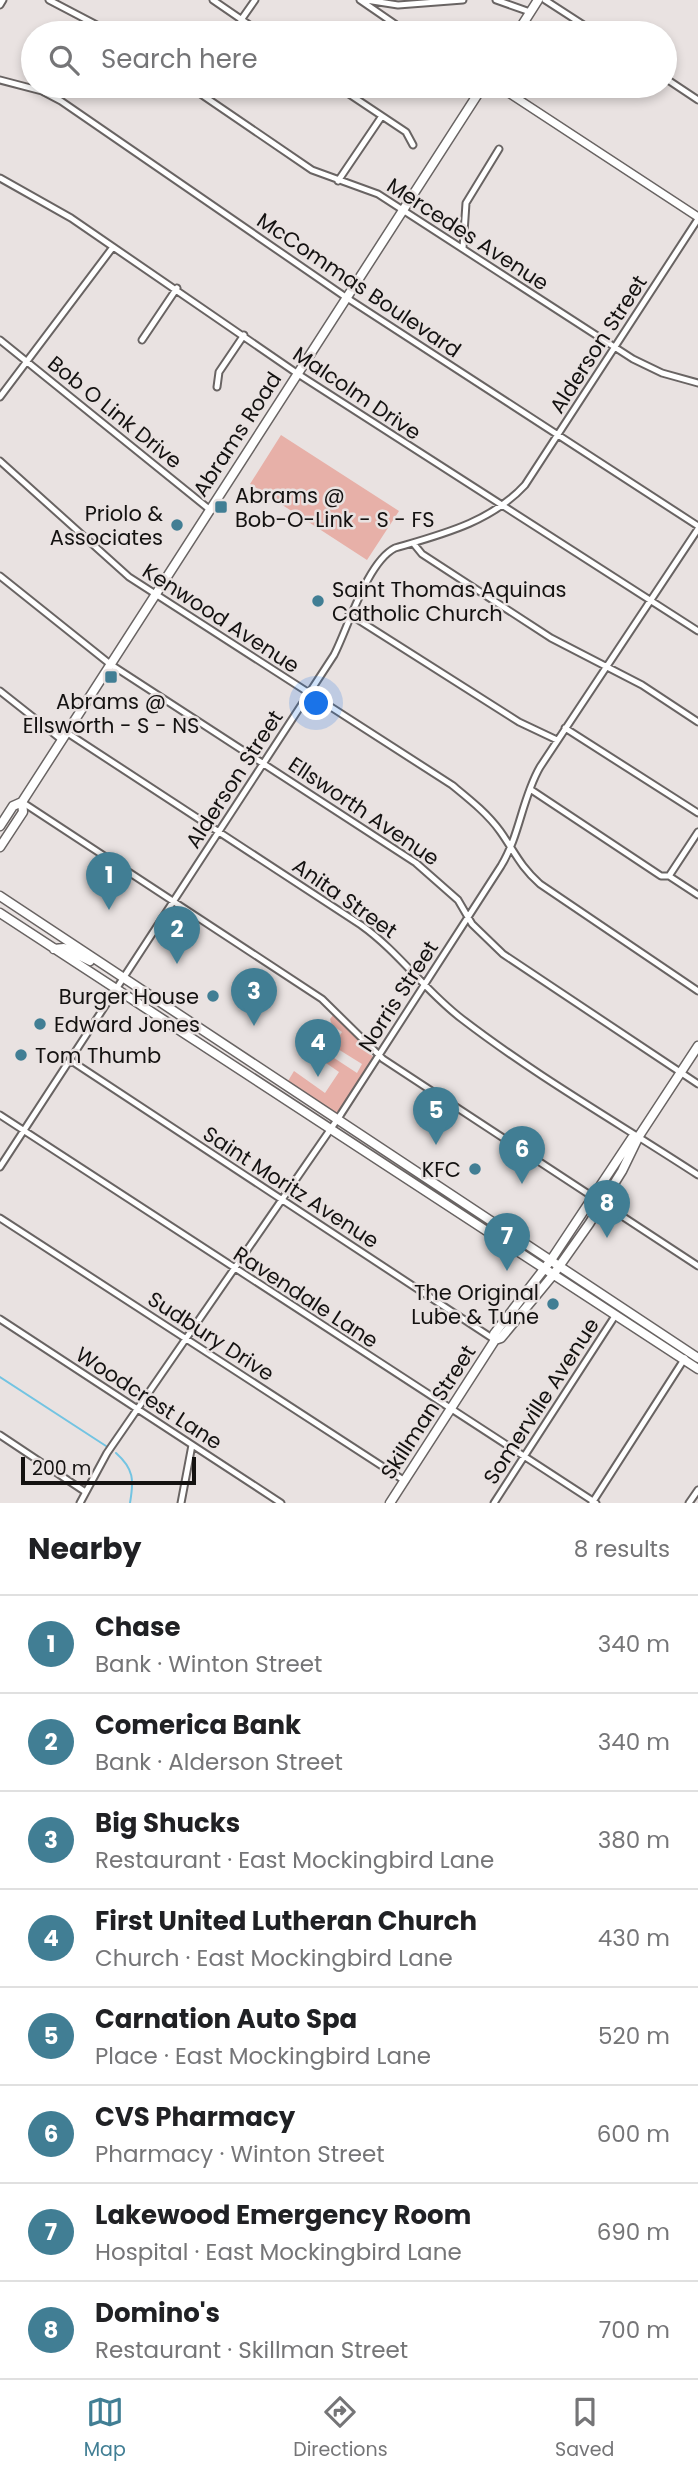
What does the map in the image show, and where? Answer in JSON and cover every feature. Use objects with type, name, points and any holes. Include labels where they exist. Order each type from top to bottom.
[{"type":"main road","points":[[524,21],[538,0]]},
{"type":"main road","name":"Abrams Road","points":[[0,826],[13,806],[22,802],[475,98]]},
{"type":"main road","name":"Abrams Road","points":[[0,847],[23,812],[22,802]]},
{"type":"main road","points":[[0,896],[96,962],[121,984]]},
{"type":"main road","points":[[0,913],[54,949],[121,984],[469,1213],[544,1270],[615,1316],[687,1356],[698,1358]]},
{"type":"main road","points":[[54,949],[64,948],[96,962]]},
{"type":"main road","name":"Skillman Street","points":[[390,1503],[495,1340],[501,1338],[560,1266],[602,1203],[639,1136],[698,1046]]},
{"type":"main road","name":"Skillman Street","points":[[495,1340],[494,1334],[544,1270],[632,1138],[639,1136]]},
{"type":"main road","points":[[469,1213],[551,1260],[622,1306],[687,1356],[698,1369]]},
{"type":"main road","points":[[615,1316],[622,1306]]},
{"type":"street","points":[[0,5],[3,0]]},
{"type":"street","points":[[49,0],[89,21]]},
{"type":"street","points":[[213,0],[241,20],[255,0]]},
{"type":"street","points":[[360,0],[391,21]]},
{"type":"street","points":[[366,0],[398,5],[463,0]]},
{"type":"street","points":[[496,0],[530,12]]},
{"type":"street","points":[[545,0],[577,21]]},
{"type":"street","name":"McCommas Boulevard","points":[[0,80],[21,86]]},
{"type":"street","points":[[677,86],[698,100]]},
{"type":"street","name":"McCommas Boulevard","points":[[55,98],[347,298],[698,527]]},
{"type":"street","name":"Mercedes Avenue","points":[[207,98],[312,170],[338,181],[365,187],[403,210],[614,348],[662,373],[698,383]]},
{"type":"street","points":[[354,98],[406,132],[413,145]]},
{"type":"street","points":[[516,98],[698,218]]},
{"type":"street","points":[[338,181],[382,117]]},
{"type":"street","points":[[463,248],[466,203],[499,149]]},
{"type":"street","name":"Malcolm Drive","points":[[0,178],[71,218],[177,288],[298,374],[698,631]]},
{"type":"street","name":"Alderson Street","points":[[0,1167],[341,642],[349,614],[387,554],[474,522],[501,506],[525,485],[698,218]]},
{"type":"street","points":[[0,397],[113,247]]},
{"type":"street","points":[[142,340],[177,288]]},
{"type":"street","points":[[217,387],[219,372],[244,335]]},
{"type":"street","name":"Bob O Link Drive","points":[[0,340],[209,509]]},
{"type":"street","name":"Kenwood Avenue","points":[[0,461],[96,551],[155,594],[452,785],[501,832],[526,871],[559,899],[698,991]]},
{"type":"street","name":"Norris Street","points":[[80,1503],[84,1491],[334,1124],[511,850],[530,789],[556,740],[698,527]]},
{"type":"street","points":[[413,543],[422,554],[551,638],[606,666],[698,722]]},
{"type":"street","name":"Ellsworth Avenue","points":[[0,576],[110,664],[430,873],[458,900],[472,924],[503,954],[698,1084]]},
{"type":"street","points":[[349,614],[519,722],[556,740]]},
{"type":"street","name":"Anita Street","points":[[0,691],[64,736],[380,938],[423,986],[480,1032],[698,1175]]},
{"type":"street","points":[[565,728],[698,813]]},
{"type":"street","points":[[530,789],[661,876],[669,876],[698,895]]},
{"type":"street","points":[[22,802],[322,999],[343,1016],[379,1055],[698,1266]]},
{"type":"street","points":[[501,832],[510,833],[519,827]]},
{"type":"street","points":[[669,876],[698,832]]},
{"type":"street","name":"Saint Moritz Avenue","points":[[70,1060],[495,1340]]},
{"type":"street","name":"Ravendale Lane","points":[[0,1115],[593,1502]]},
{"type":"street","name":"Sudbury Drive","points":[[0,1218],[405,1480]]},
{"type":"street","name":"Somerville Avenue","points":[[494,1503],[615,1316]]},
{"type":"street","name":"Woodcrest Lane","points":[[0,1319],[281,1503]]},
{"type":"street","points":[[593,1502],[687,1356]]},
{"type":"street","points":[[0,1435],[84,1491]]},
{"type":"street","points":[[181,1503],[192,1445]]},
{"type":"street","points":[[689,1503],[698,1490]]},
{"type":"shaded area","points":[[281,435],[399,511],[367,560],[250,484]]},
{"type":"shaded area","points":[[334,1014],[374,1058],[340,1112],[334,1113],[288,1081],[294,1071],[325,1093],[339,1072],[326,1063],[328,1054],[357,1073],[362,1064],[333,1046],[342,1032],[332,1025],[330,1019]]},
{"type":"waterway","points":[[0,1377],[106,1446]]},
{"type":"waterway","points":[[116,1453],[131,1475],[130,1503]]},
{"type":"place","name":"Abrams @ Bob-O-Link - S - FS","points":[[221,507]]},
{"type":"place","name":"Priolo & Associates","points":[[177,525]]},
{"type":"place","name":"Saint Thomas Aquinas Catholic Church","points":[[318,601]]},
{"type":"place","name":"Abrams @ Ellsworth - S - NS","points":[[111,677]]},
{"type":"place","name":"Chase","points":[[109,910]]},
{"type":"place","name":"Comerica Bank","points":[[177,964]]},
{"type":"place","name":"Burger House","points":[[213,996]]},
{"type":"place","name":"Edward Jones","points":[[40,1024]]},
{"type":"place","name":"Big Shucks","points":[[254,1026]]},
{"type":"place","name":"Tom Thumb","points":[[21,1055]]},
{"type":"place","name":"First United Lutheran Church","points":[[318,1077]]},
{"type":"place","name":"Carnation Auto Spa","points":[[436,1145]]},
{"type":"place","name":"KFC","points":[[475,1169]]},
{"type":"place","name":"CVS Pharmacy","points":[[522,1184]]},
{"type":"place","name":"Domino's","points":[[607,1238]]},
{"type":"place","name":"Lakewood Emergency Room","points":[[507,1271]]},
{"type":"place","name":"The Original Lube & Tune","points":[[553,1304]]}]
